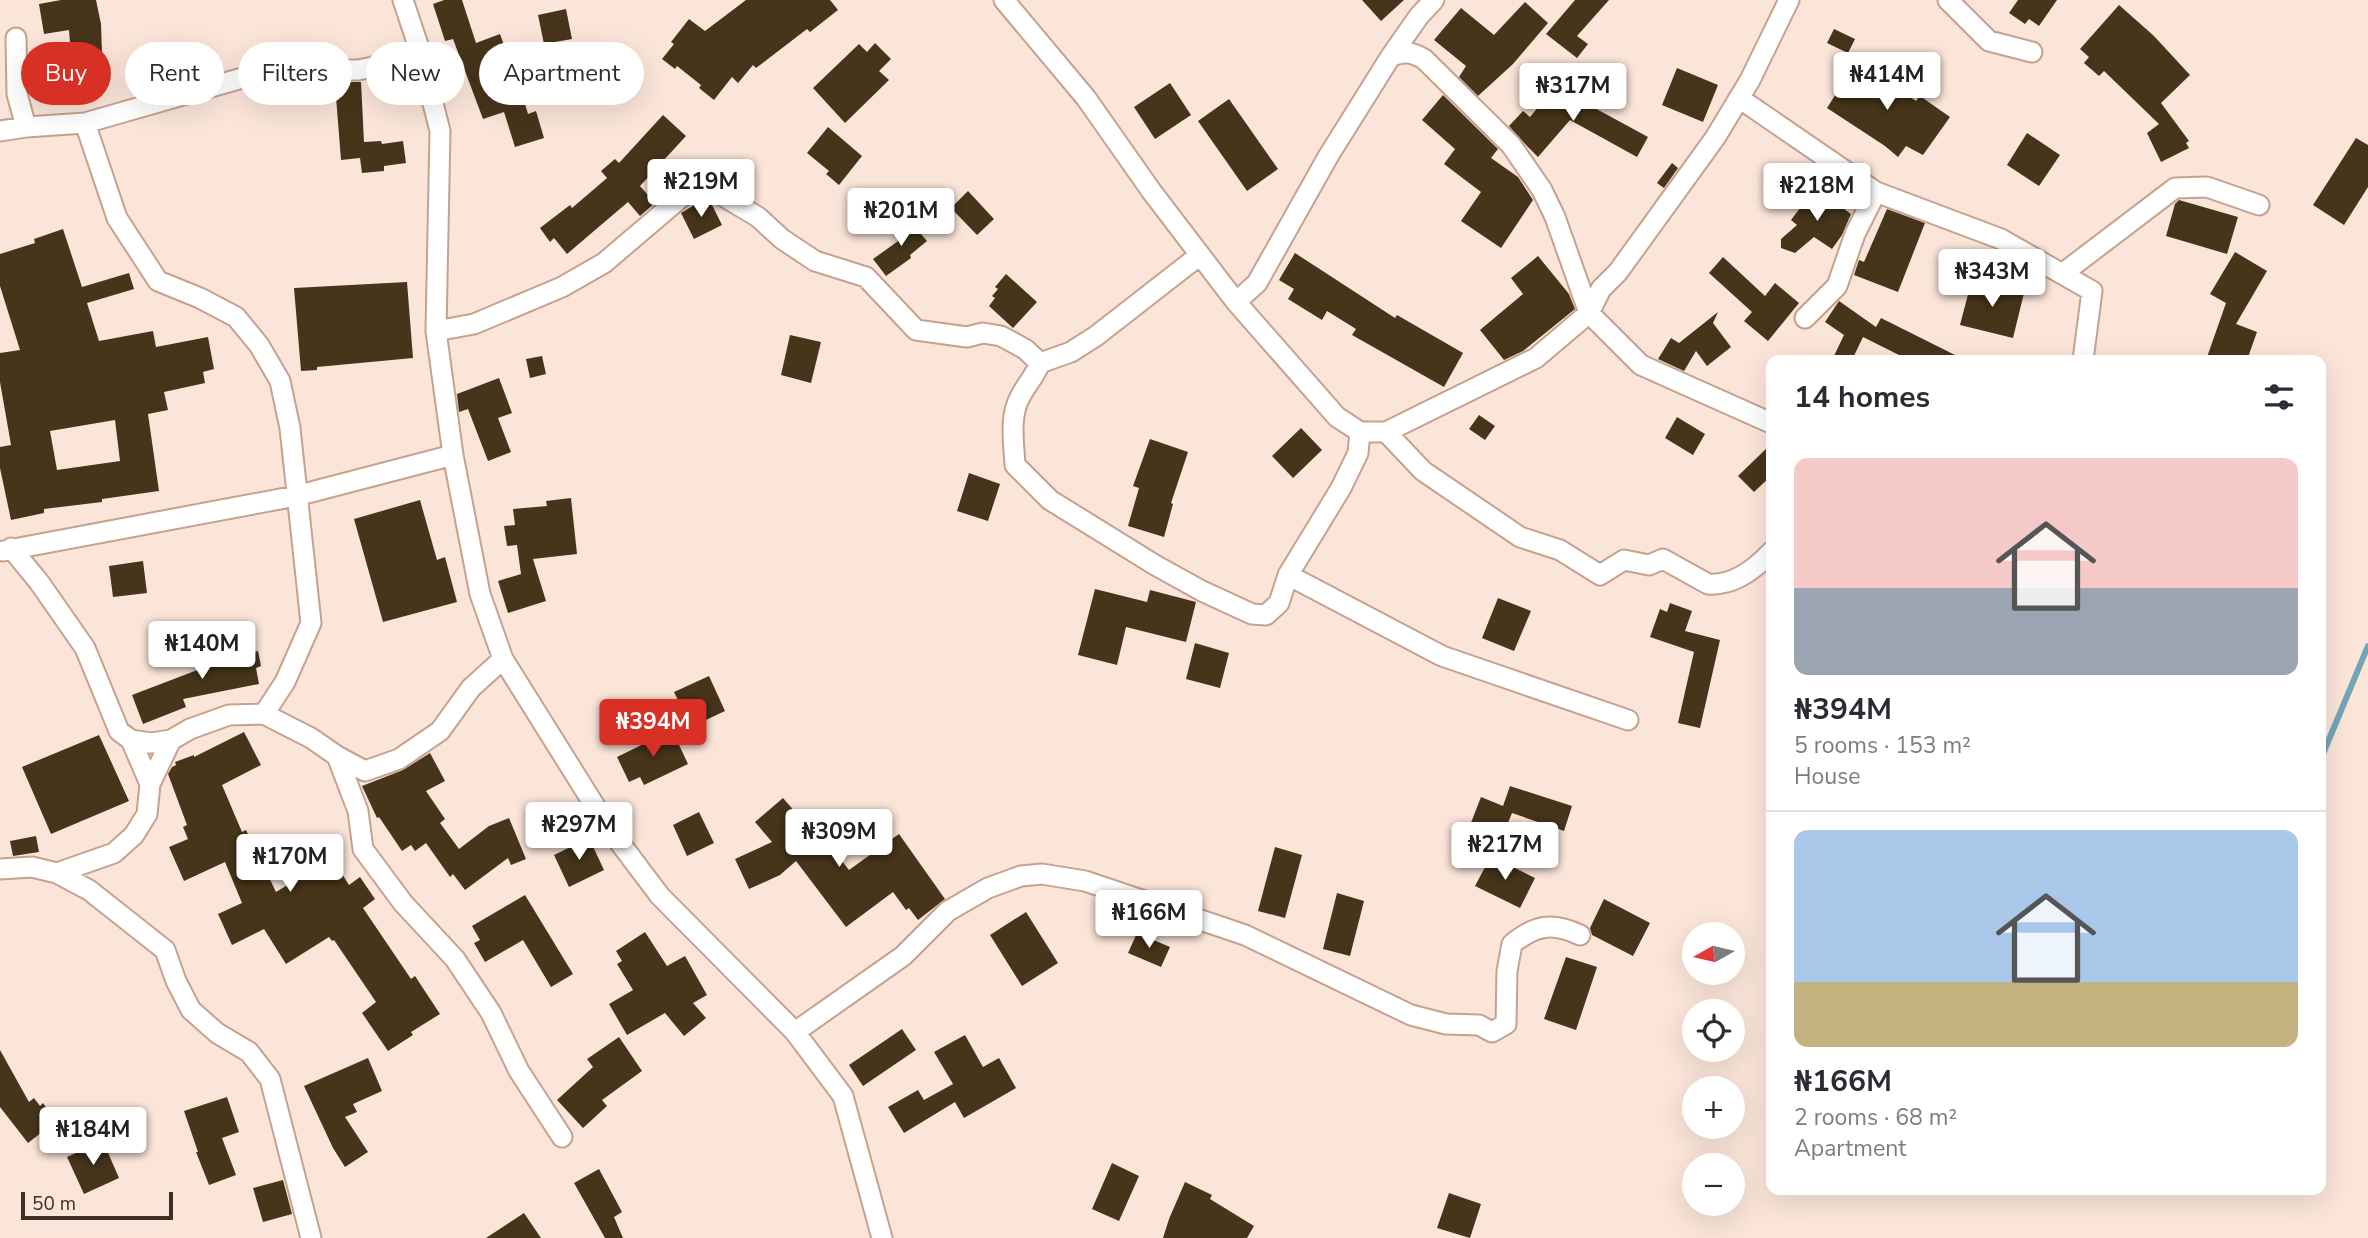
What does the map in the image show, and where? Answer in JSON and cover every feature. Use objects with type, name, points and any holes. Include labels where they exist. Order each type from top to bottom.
[{"type":"street","points":[[403,0],[417,42]]},
{"type":"street","points":[[1004,0],[1086,98],[1152,192],[1236,302],[1337,417],[1360,432],[1387,432],[1536,359],[1589,313],[1601,289],[1618,272],[1715,138],[1790,0]]},
{"type":"street","points":[[1236,302],[1257,283],[1329,155],[1391,56],[1434,0]]},
{"type":"street","points":[[1948,0],[1989,41],[2032,52]]},
{"type":"street","points":[[16,37],[17,94],[26,127]]},
{"type":"street","points":[[1391,56],[1404,52],[1414,53],[1424,59],[1511,145],[1542,190],[1555,217],[1589,313],[1642,365],[1766,422]]},
{"type":"street","points":[[0,131],[85,124],[270,70],[366,68]]},
{"type":"street","points":[[1739,98],[1876,192],[2001,239],[2092,291],[2084,355]]},
{"type":"street","points":[[433,105],[440,131],[436,331],[453,455],[480,594],[503,659],[608,827],[660,896],[795,1032],[843,1096],[882,1238]]},
{"type":"street","points":[[85,124],[117,218],[158,281],[200,298],[236,317],[259,345],[280,381],[290,428],[311,623],[285,682],[264,714]]},
{"type":"street","points":[[2062,274],[2175,188],[2207,187],[2259,205]]},
{"type":"street","points":[[436,331],[474,324],[562,287],[604,263],[685,194],[713,190],[758,217],[782,239],[815,261],[866,276],[916,330],[967,337],[984,333],[1001,336],[1024,349],[1040,363]]},
{"type":"street","points":[[1805,318],[1837,286],[1854,234],[1876,192]]},
{"type":"street","points":[[1040,363],[1071,352],[1200,255]]},
{"type":"street","points":[[1040,363],[1036,374],[1018,399],[1013,424],[1015,465],[1050,500],[1155,565],[1252,614],[1266,615],[1279,603],[1288,575],[1341,488],[1358,453],[1360,432]]},
{"type":"street","points":[[1387,432],[1423,471],[1520,537],[1560,550],[1600,575],[1624,560],[1649,565],[1663,559],[1714,585],[1747,574],[1766,557]]},
{"type":"street","points":[[5,550],[296,496],[453,455]]},
{"type":"street","points":[[5,550],[39,582],[85,648],[119,731],[131,740],[151,743],[171,740],[190,729],[229,715],[264,714],[311,738],[365,771],[399,759],[440,731],[471,688],[503,659]]},
{"type":"street","points":[[1288,575],[1442,656],[1628,720]]},
{"type":"street","points":[[131,740],[150,785]]},
{"type":"street","points":[[57,873],[114,853],[134,835],[147,814],[150,785],[171,740]]},
{"type":"street","points":[[337,756],[358,811],[363,849],[403,903],[455,959],[491,1013],[519,1071],[562,1137]]},
{"type":"street","points":[[0,869],[32,867],[57,873],[89,890],[164,950],[191,1010],[217,1032],[249,1052],[270,1079],[311,1238]]},
{"type":"street","points":[[795,1032],[903,956],[948,911],[988,888],[1021,876],[1042,874],[1085,881],[1245,936],[1411,1015],[1446,1024],[1479,1025],[1492,1032],[1506,1024],[1507,971],[1511,944],[1527,932],[1541,927],[1565,928],[1580,935]]},
{"type":"building","points":[[61,0],[96,0],[102,42],[70,42],[69,30],[44,34],[39,4]]},
{"type":"building","points":[[444,0],[462,0],[476,43],[500,34],[503,42],[479,42],[479,105],[525,105],[528,114],[536,111],[544,138],[515,147],[504,112],[483,119],[465,71],[465,42],[454,42],[453,39],[445,41],[433,4]]},
{"type":"building","points":[[746,0],[830,0],[838,10],[810,32],[807,29],[756,68],[753,65],[738,83],[732,77],[714,100],[699,88],[701,85],[677,66],[675,69],[662,59],[689,19],[705,31]]},
{"type":"building","points":[[1362,0],[1404,0],[1381,21]]},
{"type":"building","points":[[1575,0],[1609,0],[1577,36],[1588,44],[1577,58],[1546,34]]},
{"type":"building","points":[[2018,0],[2057,0],[2039,26],[2029,19],[2025,24],[2009,13]]},
{"type":"building","points":[[1525,2],[1548,23],[1513,64],[1478,96],[1459,77],[1466,66],[1434,40],[1461,8],[1494,35]]},
{"type":"building","points":[[2119,5],[2154,36],[2190,75],[2161,103],[2189,141],[2186,143],[2189,148],[2161,162],[2147,133],[2159,124],[2104,71],[2099,76],[2084,63],[2089,57],[2080,49]]},
{"type":"building","points":[[566,9],[572,39],[544,42],[538,15]]},
{"type":"building","points":[[1834,29],[1855,39],[1848,53],[1827,43]]},
{"type":"building","points":[[875,43],[891,59],[879,71],[889,80],[845,123],[813,88],[859,44],[867,52]]},
{"type":"building","points":[[1856,62],[1916,101],[1920,96],[1950,117],[1923,155],[1906,146],[1898,157],[1827,108]]},
{"type":"building","points":[[1677,68],[1718,85],[1703,122],[1662,105]]},
{"type":"building","points":[[1561,80],[1591,106],[1648,137],[1637,157],[1570,120],[1538,157],[1526,145],[1509,126],[1523,111],[1530,117]]},
{"type":"building","points":[[352,82],[361,82],[364,142],[381,141],[382,144],[403,141],[406,163],[384,166],[384,171],[362,173],[360,158],[341,160],[337,105],[352,105]]},
{"type":"building","points":[[1170,83],[1191,115],[1155,139],[1134,107]]},
{"type":"building","points":[[1443,95],[1498,149],[1491,158],[1518,177],[1533,200],[1501,248],[1461,221],[1481,192],[1444,164],[1455,149],[1422,120]]},
{"type":"building","points":[[1229,99],[1278,169],[1247,191],[1198,121]]},
{"type":"building","points":[[663,115],[686,136],[640,186],[655,203],[640,216],[628,202],[567,254],[554,238],[550,242],[540,228],[570,205],[572,208],[607,178],[601,171],[615,159],[619,163]]},
{"type":"building","points":[[828,127],[862,156],[839,185],[826,174],[829,171],[807,153]]},
{"type":"building","points":[[2027,133],[2060,155],[2039,186],[2007,165]]},
{"type":"building","points":[[2356,138],[2368,145],[2368,187],[2344,225],[2313,205]]},
{"type":"building","points":[[1672,163],[1678,168],[1664,188],[1657,183]]},
{"type":"building","points":[[1815,188],[1851,214],[1842,235],[1832,249],[1814,237],[1795,253],[1781,248],[1781,239],[1797,225],[1791,220]]},
{"type":"building","points":[[968,191],[994,219],[977,235],[951,208]]},
{"type":"building","points":[[2179,200],[2238,217],[2227,254],[2166,236],[2175,204]]},
{"type":"building","points":[[701,201],[711,203],[722,225],[694,239],[681,213]]},
{"type":"building","points":[[1887,209],[1925,223],[1898,292],[1854,275],[1859,260],[1864,262]]},
{"type":"building","points":[[907,218],[927,241],[910,255],[911,258],[886,276],[873,259],[901,239],[893,230]]},
{"type":"building","points":[[63,229],[82,287],[129,273],[134,289],[87,303],[99,341],[153,331],[156,347],[208,337],[214,369],[203,372],[205,383],[164,392],[168,410],[148,414],[159,491],[44,509],[44,513],[11,520],[0,468],[0,447],[11,445],[0,382],[0,353],[20,350],[0,286],[0,254],[35,243],[34,239]],"holes":[[[115,420],[120,461],[57,470],[50,431]]]},
{"type":"building","points":[[2235,252],[2267,271],[2236,324],[2257,332],[2249,355],[2208,355],[2226,303],[2210,294]]},
{"type":"building","points":[[1295,253],[1395,318],[1397,315],[1463,353],[1444,387],[1352,335],[1356,329],[1327,311],[1322,320],[1288,299],[1294,289],[1279,280]]},
{"type":"building","points":[[1538,256],[1569,294],[1575,309],[1523,351],[1504,360],[1480,330],[1523,294],[1511,278]]},
{"type":"building","points":[[1723,257],[1765,296],[1775,283],[1799,303],[1768,341],[1744,321],[1752,312],[1709,273]]},
{"type":"building","points":[[1006,274],[1037,302],[1013,328],[989,306],[998,289],[995,287]]},
{"type":"building","points":[[1972,279],[2024,293],[2013,338],[1960,325]]},
{"type":"building","points":[[407,282],[413,358],[317,367],[317,370],[301,371],[294,288]]},
{"type":"building","points":[[1839,301],[1876,327],[1881,318],[1955,355],[1899,355],[1863,337],[1854,355],[1834,355],[1844,335],[1825,322]]},
{"type":"building","points":[[1718,312],[1713,323],[1731,347],[1707,366],[1696,351],[1684,371],[1658,359],[1671,338],[1679,343]]},
{"type":"building","points":[[790,335],[821,342],[811,383],[781,375]]},
{"type":"building","points":[[542,356],[546,374],[530,378],[526,359]]},
{"type":"building","points":[[499,378],[512,413],[498,418],[511,452],[488,461],[468,409],[459,412],[457,394]]},
{"type":"building","points":[[1479,415],[1495,426],[1485,440],[1469,429]]},
{"type":"building","points":[[1677,417],[1705,434],[1693,455],[1665,438]]},
{"type":"building","points":[[1301,428],[1322,450],[1293,478],[1272,456]]},
{"type":"building","points":[[1150,439],[1188,452],[1171,503],[1173,504],[1164,537],[1128,526],[1139,488],[1133,486]]},
{"type":"building","points":[[1766,449],[1766,481],[1754,492],[1738,476]]},
{"type":"building","points":[[969,473],[1000,484],[988,521],[957,511]]},
{"type":"building","points":[[571,498],[577,554],[533,559],[546,601],[508,613],[498,581],[521,574],[517,545],[507,546],[504,526],[515,525],[513,509],[547,506],[546,501]]},
{"type":"building","points":[[420,500],[437,560],[445,557],[457,602],[383,622],[354,519]]},
{"type":"building","points":[[143,561],[147,593],[113,597],[109,566]]},
{"type":"building","points":[[1095,589],[1147,602],[1150,590],[1196,602],[1186,642],[1126,627],[1117,665],[1078,655]]},
{"type":"building","points":[[1498,598],[1531,611],[1514,651],[1482,638]]},
{"type":"building","points":[[1670,603],[1692,611],[1685,631],[1720,640],[1700,728],[1678,723],[1694,652],[1650,637],[1660,609],[1667,612]]},
{"type":"building","points":[[250,640],[253,652],[258,651],[261,666],[256,668],[259,684],[183,699],[186,707],[143,724],[132,695],[200,669],[199,665],[205,663],[203,653],[219,650],[218,646]]},
{"type":"building","points":[[1195,643],[1229,653],[1220,688],[1186,679]]},
{"type":"building","points":[[709,676],[725,711],[691,727],[674,692]]},
{"type":"building","points":[[672,730],[688,764],[644,785],[640,777],[629,782],[617,757]]},
{"type":"building","points":[[244,732],[261,765],[222,785],[242,832],[246,830],[276,892],[332,858],[349,885],[360,877],[375,899],[363,908],[411,979],[415,976],[440,1014],[411,1032],[413,1035],[388,1051],[362,1013],[376,1002],[334,940],[329,937],[286,964],[264,929],[232,945],[218,914],[242,903],[225,862],[184,881],[169,847],[188,839],[183,827],[187,825],[168,774],[176,765],[175,762],[194,757]]},
{"type":"building","points":[[99,735],[129,801],[51,834],[22,767]]},
{"type":"building","points":[[430,753],[445,781],[426,791],[445,819],[440,823],[459,849],[489,826],[509,818],[526,859],[511,865],[508,858],[465,890],[453,874],[450,877],[426,843],[415,851],[411,845],[402,851],[379,817],[377,818],[362,786],[403,770]]},
{"type":"building","points":[[1510,786],[1572,806],[1564,831],[1512,813],[1499,845],[1467,833],[1481,797],[1503,806]]},
{"type":"building","points":[[783,798],[849,870],[899,834],[945,899],[918,920],[909,908],[906,910],[893,892],[846,927],[796,861],[780,875],[749,889],[735,859],[772,842],[755,822]]},
{"type":"building","points":[[699,812],[714,843],[687,856],[673,825]]},
{"type":"building","points":[[36,836],[39,852],[13,856],[10,841]]},
{"type":"building","points":[[589,838],[604,870],[569,887],[554,855]]},
{"type":"building","points":[[1275,847],[1302,855],[1285,918],[1258,911]]},
{"type":"building","points":[[1491,856],[1535,878],[1520,908],[1475,886]]},
{"type":"building","points":[[1337,893],[1364,901],[1350,956],[1323,949]]},
{"type":"building","points":[[525,895],[573,974],[551,987],[523,940],[485,962],[474,943],[480,940],[472,926]]},
{"type":"building","points":[[1604,899],[1650,923],[1633,956],[1592,935],[1590,928]]},
{"type":"building","points":[[1026,912],[1058,963],[1022,986],[990,935]]},
{"type":"building","points":[[645,932],[667,966],[685,956],[707,995],[693,1003],[706,1018],[684,1036],[665,1013],[627,1035],[609,1004],[633,990],[617,964],[622,961],[616,951]]},
{"type":"building","points":[[1137,933],[1170,947],[1161,967],[1128,953]]},
{"type":"building","points":[[1566,957],[1597,967],[1576,1030],[1544,1019]]},
{"type":"building","points":[[902,1029],[916,1050],[863,1086],[849,1065]]},
{"type":"building","points":[[965,1035],[983,1067],[999,1058],[1016,1088],[964,1118],[955,1102],[904,1133],[888,1107],[918,1090],[924,1100],[953,1084],[934,1052]]},
{"type":"building","points":[[619,1037],[642,1071],[602,1100],[607,1106],[583,1128],[557,1100],[593,1067],[587,1059]]},
{"type":"building","points":[[0,1050],[29,1102],[34,1098],[40,1106],[43,1103],[56,1121],[28,1143],[0,1107]]},
{"type":"building","points":[[368,1058],[382,1091],[353,1104],[357,1112],[345,1117],[368,1152],[345,1167],[333,1148],[304,1086]]},
{"type":"building","points":[[227,1097],[239,1132],[222,1138],[236,1175],[209,1185],[184,1111]]},
{"type":"building","points":[[103,1141],[119,1178],[84,1194],[67,1157]]},
{"type":"building","points":[[1112,1163],[1139,1176],[1119,1221],[1092,1209]]},
{"type":"building","points":[[599,1169],[622,1212],[614,1217],[623,1238],[605,1238],[574,1183]]},
{"type":"building","points":[[283,1180],[292,1214],[263,1222],[253,1188]]},
{"type":"building","points":[[1185,1182],[1212,1195],[1210,1199],[1254,1226],[1247,1238],[1163,1238]]},
{"type":"building","points":[[1449,1193],[1481,1204],[1470,1238],[1437,1228]]},
{"type":"building","points":[[524,1213],[541,1238],[486,1238]]},
{"type":"waterway","points":[[2326,747],[2368,646]]}]
